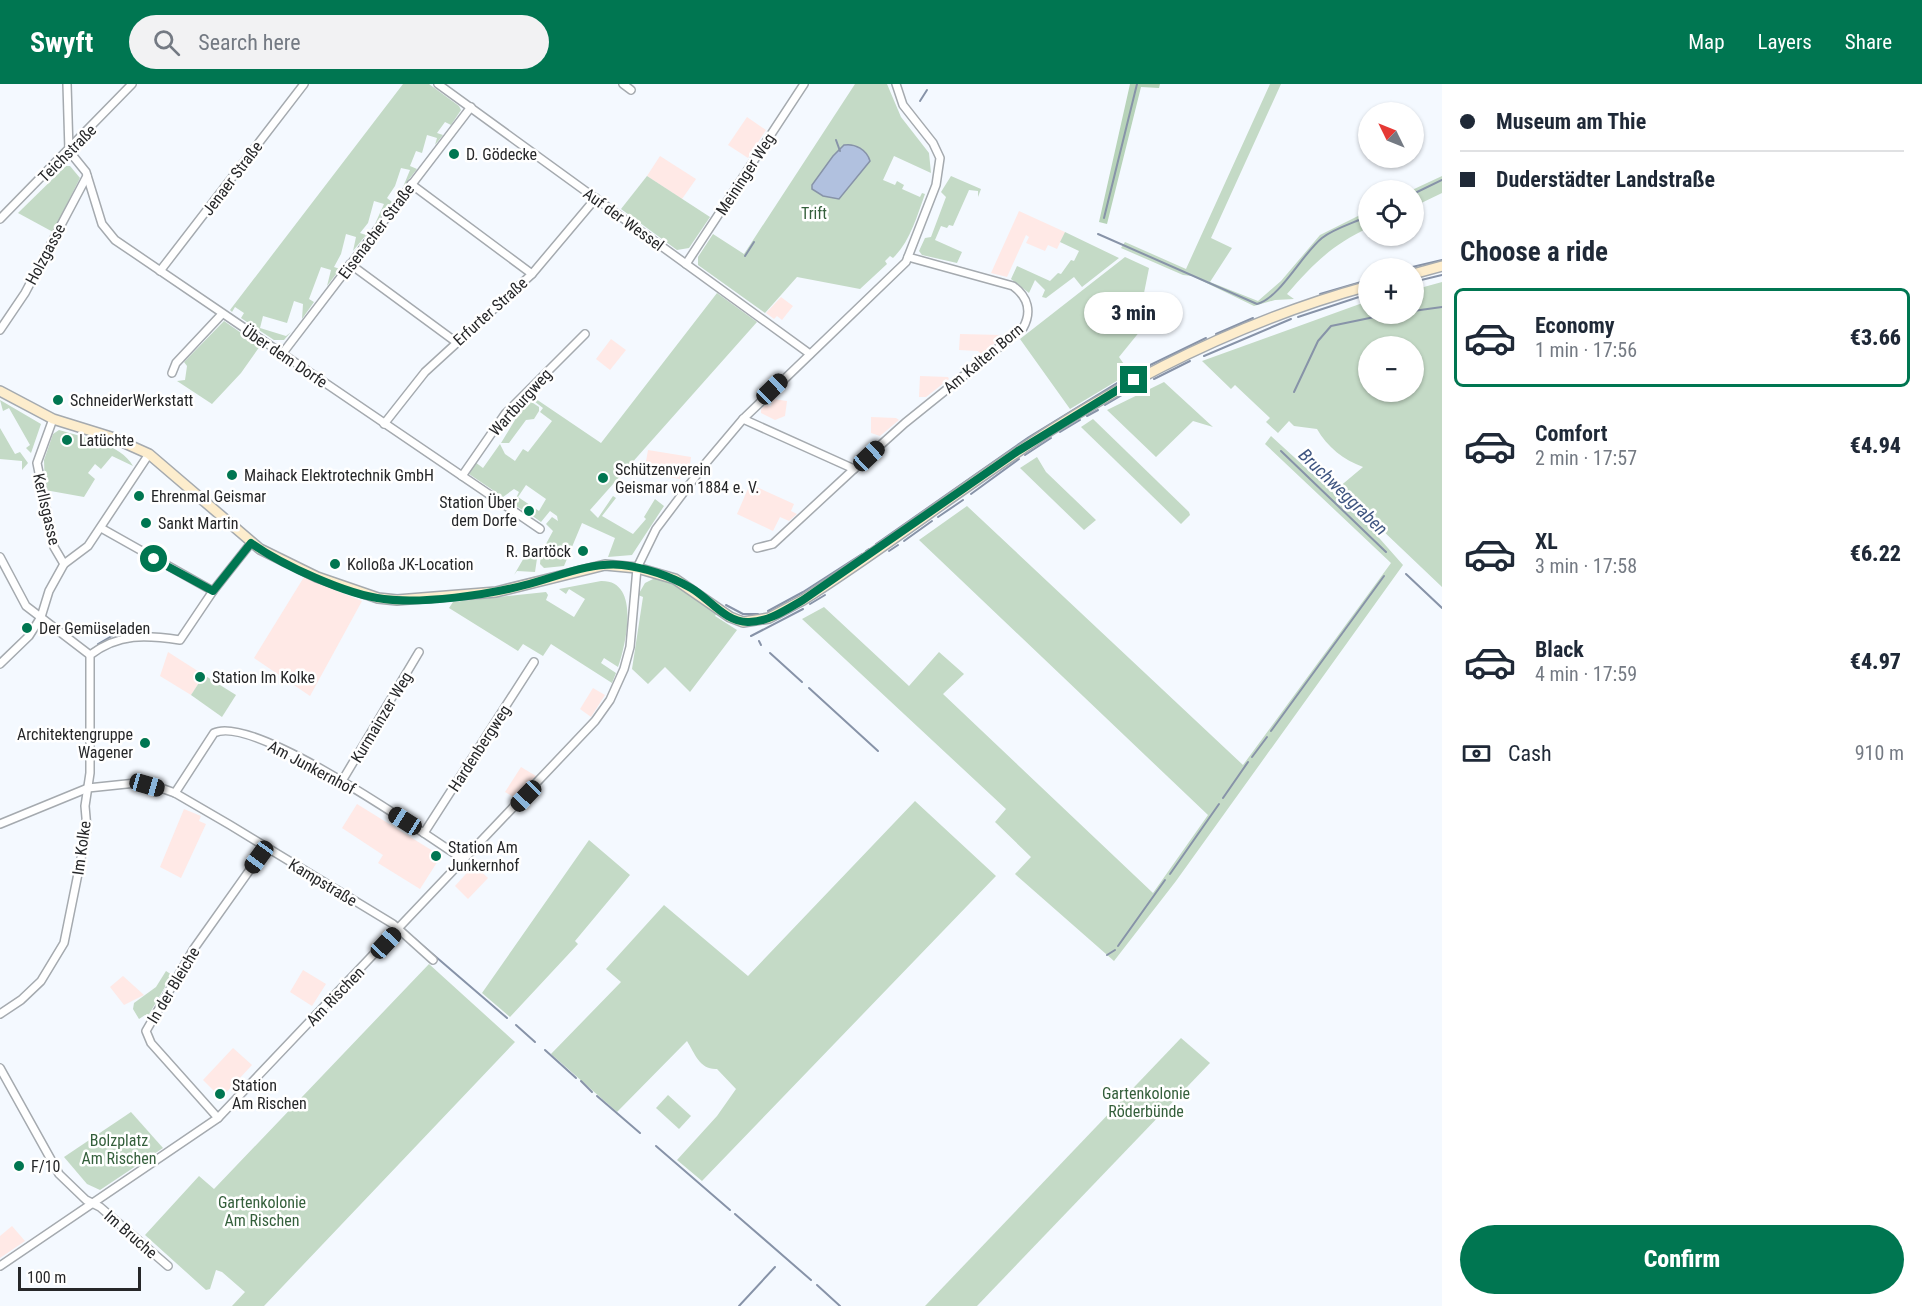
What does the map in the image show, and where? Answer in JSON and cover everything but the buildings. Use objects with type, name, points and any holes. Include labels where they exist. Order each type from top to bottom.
[{"type":"main road","points":[[1424,271],[1442,266]]},
{"type":"main road","points":[[0,391],[53,419],[111,437],[148,454],[167,468],[251,543],[276,558],[317,577],[360,593],[391,600],[496,592],[591,567],[622,565],[675,579],[738,621],[750,622],[769,618],[826,585],[1018,451],[1122,387],[1191,352],[1300,307],[1358,289]]},
{"type":"street","points":[[67,84],[69,151]]},
{"type":"street","name":"Teichstraße","points":[[0,219],[132,84]]},
{"type":"street","name":"Jenaer Straße","points":[[160,271],[304,84]]},
{"type":"street","name":"Auf der Wessel","points":[[438,84],[810,354]]},
{"type":"street","points":[[623,84],[632,90]]},
{"type":"street","name":"Meininger Weg","points":[[686,264],[804,84]]},
{"type":"street","points":[[637,568],[664,517],[743,419],[908,257],[939,173],[940,158],[937,149],[903,105],[896,84]]},
{"type":"street","name":"Eisenacher Straße","points":[[282,354],[471,107]]},
{"type":"street","name":"Über dem Dorfe","points":[[69,151],[87,176],[102,225],[108,234],[540,529]]},
{"type":"street","name":"Holzgasse","points":[[0,330],[10,317],[87,176]]},
{"type":"street","points":[[411,184],[532,274]]},
{"type":"street","name":"Erfurter Straße","points":[[384,424],[425,372],[532,274],[596,198]]},
{"type":"street","name":"Am Kalten Born","points":[[758,548],[773,544],[912,417],[1017,333],[1028,317],[1025,298],[1013,286],[908,257]]},
{"type":"street","points":[[350,264],[456,342]]},
{"type":"street","points":[[172,373],[176,363],[222,314]]},
{"type":"street","name":"Wartburgweg","points":[[462,476],[505,414],[585,334]]},
{"type":"street","name":"Kerllsgasse","points":[[53,419],[37,463],[54,547],[64,564]]},
{"type":"street","points":[[743,419],[854,470]]},
{"type":"street","points":[[0,664],[25,641],[41,617],[49,591],[64,564],[88,546],[148,454]]},
{"type":"street","points":[[101,528],[213,591]]},
{"type":"street","points":[[0,557],[26,606],[90,655],[108,643],[130,636],[180,640],[213,591],[251,543]]},
{"type":"street","name":"Am Rischen","points":[[0,1266],[218,1118],[582,737],[610,700],[624,669],[630,647],[637,568]]},
{"type":"street","name":"Kurmainzer Weg","points":[[342,781],[419,652]]},
{"type":"street","name":"Im Kolke","points":[[0,1014],[21,1000],[41,981],[64,943],[87,829],[90,773],[90,655]]},
{"type":"street","name":"Hardenbergweg","points":[[424,833],[534,662]]},
{"type":"street","name":"Am Junkernhof","points":[[175,793],[214,733],[221,729],[230,729],[259,738],[342,781],[464,860]]},
{"type":"street","name":"Kampstraße","points":[[0,824],[88,788],[135,783],[175,793],[399,930],[434,960]]},
{"type":"street","name":"In der Bleiche","points":[[218,1118],[151,1043],[146,1031],[193,950],[266,847]]},
{"type":"street","name":"Im Bruche","points":[[0,1068],[55,1168],[168,1266]]},
{"type":"shaded area","points":[[747,117],[766,130],[748,158],[728,145]]},
{"type":"shaded area","points":[[660,156],[696,179],[682,199],[647,176]]},
{"type":"shaded area","points":[[1019,211],[1065,232],[1057,249],[1048,245],[1045,251],[1026,243],[1029,237],[1026,235],[1007,277],[991,273]]},
{"type":"shaded area","points":[[781,297],[793,306],[782,320],[777,316],[774,319],[766,313]]},
{"type":"shaded area","points":[[960,334],[1002,335],[1003,337],[981,354],[978,351],[959,350]]},
{"type":"shaded area","points":[[611,339],[626,350],[610,370],[596,359]]},
{"type":"shaded area","points":[[920,376],[948,377],[949,379],[926,397],[919,397]]},
{"type":"shaded area","points":[[773,399],[787,401],[785,416],[775,420],[761,413],[765,405],[771,406]]},
{"type":"shaded area","points":[[871,417],[899,420],[880,436],[871,433]]},
{"type":"shaded area","points":[[648,450],[691,457],[690,465],[694,468],[688,475],[682,472],[680,479],[644,473]]},
{"type":"shaded area","points":[[750,484],[794,504],[791,511],[797,514],[789,521],[780,517],[773,531],[737,514]]},
{"type":"shaded area","points":[[304,577],[362,601],[310,696],[254,658]]},
{"type":"shaded area","points":[[168,652],[204,675],[191,695],[160,676]]},
{"type":"shaded area","points":[[593,688],[605,695],[591,717],[580,709]]},
{"type":"shaded area","points":[[521,767],[536,776],[515,798],[505,792]]},
{"type":"shaded area","points":[[357,804],[441,856],[420,889],[378,863],[383,855],[342,828]]},
{"type":"shaded area","points":[[184,809],[201,816],[199,821],[206,824],[181,878],[160,867]]},
{"type":"shaded area","points":[[474,865],[488,878],[468,899],[455,886]]},
{"type":"shaded area","points":[[303,970],[326,984],[312,1006],[290,992]]},
{"type":"shaded area","points":[[123,976],[144,995],[124,1005],[110,987]]},
{"type":"shaded area","points":[[233,1048],[252,1065],[221,1098],[203,1080]]},
{"type":"shaded area","points":[[12,1226],[25,1241],[0,1258],[0,1236]]},
{"type":"green space","points":[[403,84],[429,84],[459,106],[461,110],[451,125],[445,122],[437,133],[443,135],[435,145],[437,138],[427,135],[422,153],[416,151],[410,166],[417,169],[403,187],[410,170],[401,168],[395,186],[387,198],[392,202],[375,224],[384,204],[374,201],[368,223],[360,233],[366,235],[353,251],[356,237],[346,234],[341,254],[334,267],[340,269],[327,286],[331,270],[321,267],[309,299],[314,302],[302,319],[303,304],[294,301],[287,323],[263,316],[260,328],[286,336],[291,332],[284,340],[274,340],[241,318],[244,313],[235,307],[232,312],[230,310]]},
{"type":"green space","name":"Trift","points":[[855,84],[887,84],[901,117],[929,153],[931,173],[894,156],[883,180],[895,185],[897,181],[904,185],[902,189],[920,197],[922,193],[925,194],[916,220],[899,252],[893,258],[890,256],[885,261],[887,264],[860,289],[797,277],[765,313],[698,265],[698,257],[713,234],[744,254]]},
{"type":"green space","points":[[1130,84],[1160,84],[1159,88],[1141,87],[1107,224],[1099,222]]},
{"type":"green space","points":[[1270,84],[1281,84],[1211,238],[1232,248],[1210,282],[1258,301],[1281,281],[1320,235],[1358,216],[1358,233],[1333,248],[1315,264],[1287,294],[1294,299],[1275,300],[1254,306],[1192,276],[1183,275],[1121,248],[1125,242],[1186,269]]},
{"type":"green space","points":[[66,166],[70,166],[80,178],[53,232],[18,213]]},
{"type":"green space","points":[[647,176],[710,217],[689,248],[677,250],[621,209]]},
{"type":"green space","points":[[951,176],[981,189],[978,197],[978,191],[969,190],[953,226],[949,225],[947,228],[941,226],[935,240],[962,252],[957,263],[922,255],[919,251],[925,238],[931,237],[946,197],[941,192]]},
{"type":"green space","points":[[1442,176],[1442,193],[1424,202],[1424,184]]},
{"type":"green space","points":[[1065,232],[1119,258],[1082,287],[1074,277],[1046,298],[1042,297],[1045,290],[1035,280],[1029,293],[1011,279],[1017,266],[1050,281],[1058,273],[1061,274],[1071,260],[1074,261],[1079,251],[1060,242]]},
{"type":"green space","points":[[1125,257],[1149,268],[1143,298],[1158,309],[1119,357],[1130,373],[1070,409],[1020,339]]},
{"type":"green space","points":[[1442,282],[1442,587],[1338,488],[1363,467],[1337,452],[1317,429],[1294,426],[1289,421],[1278,433],[1266,422],[1270,418],[1235,385],[1231,389],[1202,361],[1358,305],[1358,324],[1424,324],[1424,287]]},
{"type":"green space","points":[[717,293],[757,322],[590,510],[598,518],[613,496],[616,498],[602,516],[633,534],[646,519],[644,517],[655,499],[664,506],[632,555],[608,557],[615,538],[582,523],[564,566],[544,568],[540,564],[541,553],[553,531],[546,524],[552,517],[558,521],[557,516],[550,511],[541,522],[531,515],[533,511],[527,507],[524,511],[513,504],[519,492],[514,489],[503,497],[469,474],[475,462],[483,468],[500,444],[505,454],[515,461],[523,449],[528,452],[552,421],[540,412],[543,408],[534,401],[536,399],[601,443]],"holes":[[[526,485],[546,499],[539,511],[518,497]]]},
{"type":"green space","points":[[224,321],[260,346],[241,373],[212,404],[177,381],[185,380],[187,366],[184,362]]},
{"type":"green space","points":[[1164,382],[1213,427],[1193,421],[1156,457],[1107,410]]},
{"type":"green space","points":[[527,399],[539,407],[539,411],[534,419],[526,420],[509,443],[501,443],[515,420],[517,409]]},
{"type":"green space","points":[[0,400],[41,424],[31,453],[26,448],[30,445],[9,408],[3,411]]},
{"type":"green space","points":[[1093,419],[1189,512],[1190,515],[1181,524],[1081,427]]},
{"type":"green space","points":[[0,428],[15,454],[20,452],[28,463],[22,470],[22,461],[0,459]]},
{"type":"green space","points":[[59,430],[110,447],[120,452],[133,466],[112,456],[101,469],[95,464],[88,473],[95,479],[84,497],[45,490],[44,460],[53,434]]},
{"type":"green space","points":[[1271,436],[1365,522],[1403,565],[1176,881],[1114,961],[1015,874],[1031,857],[995,822],[1006,809],[802,619],[824,607],[909,686],[939,652],[964,674],[943,694],[1153,893],[1208,815],[919,540],[967,506],[1243,765],[1391,563],[1265,444]]},
{"type":"green space","points":[[1037,457],[1046,472],[1096,520],[1084,530],[1020,468]]},
{"type":"green space","points":[[529,549],[538,552],[535,572],[517,571],[514,575]]},
{"type":"green space","points":[[655,578],[672,583],[688,592],[717,613],[715,616],[737,630],[690,692],[665,667],[648,684],[632,669],[643,597],[638,595],[645,583]]},
{"type":"green space","points":[[601,581],[614,583],[622,591],[628,615],[618,667],[604,658],[601,663],[616,673],[612,683],[551,644],[543,656],[523,644],[518,651],[449,608],[453,602],[546,592],[548,595],[546,600],[574,617],[585,599],[569,589],[566,594],[559,589]]},
{"type":"green space","points":[[204,675],[236,695],[222,717],[191,695]]},
{"type":"green space","points":[[915,801],[996,876],[702,1181],[677,1160],[717,1116],[736,1089],[717,1069],[711,1069],[702,1064],[687,1041],[617,1112],[551,1054],[621,982],[606,969],[664,905],[748,976]]},
{"type":"green space","points":[[589,840],[630,875],[575,941],[578,944],[510,1017],[482,993]]},
{"type":"green space","name":"Gartenkolonie Am Rischen","points":[[429,964],[515,1042],[264,1306],[232,1306],[245,1292],[222,1272],[216,1270],[210,1289],[206,1290],[145,1235],[199,1176],[214,1189]]},
{"type":"green space","points":[[166,971],[172,975],[148,1016],[145,1015],[139,1019],[133,1009],[134,1003],[156,987]]},
{"type":"green space","name":"Gartenkolonie Röderbünde","points":[[1181,1038],[1210,1063],[977,1306],[925,1306]]},
{"type":"green space","points":[[668,1095],[691,1116],[679,1129],[656,1108]]},
{"type":"green space","name":"Bolzplatz Am Rischen","points":[[131,1112],[163,1148],[100,1190],[87,1184],[64,1157]]},
{"type":"water","points":[[844,145],[860,148],[870,161],[839,199],[823,196],[812,189],[812,185]]},
{"type":"waterway","points":[[1104,218],[1137,84]]},
{"type":"waterway","points":[[920,101],[927,90]]},
{"type":"waterway","points":[[836,140],[840,151]]},
{"type":"waterway","points":[[1424,189],[1442,180]]},
{"type":"waterway","points":[[1098,234],[1257,304],[1266,300],[1282,285],[1322,238],[1358,220]]},
{"type":"waterway","points":[[745,256],[754,242]]},
{"type":"waterway","points":[[1424,264],[1442,260]]},
{"type":"waterway","points":[[1424,279],[1442,275]]},
{"type":"waterway","points":[[1320,294],[1358,283]]},
{"type":"waterway","points":[[1298,317],[1358,297]]},
{"type":"waterway","name":"Bruchweggraben","points":[[1424,309],[1442,307]]},
{"type":"waterway","points":[[1216,334],[1253,318]]},
{"type":"waterway","points":[[1204,356],[1291,319]]},
{"type":"waterway","name":"Bruchweggraben","points":[[1294,392],[1318,341],[1331,326],[1358,320]]},
{"type":"waterway","points":[[1142,369],[1206,338]]},
{"type":"waterway","points":[[1154,379],[1190,361]]},
{"type":"waterway","points":[[1128,376],[1137,372]]},
{"type":"waterway","points":[[876,544],[1029,437],[1122,380]]},
{"type":"waterway","points":[[1130,391],[1148,382]]},
{"type":"waterway","points":[[1105,405],[1122,395]]},
{"type":"waterway","points":[[1087,416],[1098,410]]},
{"type":"waterway","points":[[1060,432],[1080,420]]},
{"type":"waterway","points":[[1025,455],[1051,438]]},
{"type":"waterway","name":"Bruchweggraben","points":[[1281,451],[1386,552]]},
{"type":"waterway","points":[[971,494],[1019,459]]},
{"type":"waterway","points":[[938,517],[963,500]]},
{"type":"waterway","points":[[904,541],[932,521]]},
{"type":"waterway","points":[[889,551],[898,545]]},
{"type":"waterway","points":[[768,611],[803,592],[862,554]]},
{"type":"waterway","name":"Bruchweggraben","points":[[1406,574],[1442,608]]},
{"type":"waterway","points":[[1271,731],[1384,576]]},
{"type":"waterway","points":[[810,604],[825,595]]},
{"type":"waterway","points":[[726,605],[743,614],[758,614]]},
{"type":"waterway","points":[[751,636],[803,609]]},
{"type":"waterway","points":[[98,644],[117,633],[132,630],[135,625]]},
{"type":"waterway","points":[[759,641],[761,645]]},
{"type":"waterway","points":[[770,653],[802,682]]},
{"type":"waterway","points":[[809,688],[878,751]]},
{"type":"waterway","points":[[1252,757],[1267,737]]},
{"type":"waterway","points":[[1223,798],[1248,762]]},
{"type":"waterway","points":[[1170,874],[1219,804]]},
{"type":"waterway","points":[[1118,946],[1165,880]]},
{"type":"waterway","points":[[414,938],[507,1018]]},
{"type":"waterway","points":[[1107,955],[1115,950]]},
{"type":"waterway","points":[[516,1025],[535,1042]]},
{"type":"waterway","points":[[545,1050],[576,1078]]},
{"type":"waterway","points":[[581,1081],[592,1092]]},
{"type":"waterway","points":[[597,1096],[640,1133]]},
{"type":"waterway","points":[[656,1146],[730,1210]]},
{"type":"waterway","points":[[735,1214],[811,1280]]},
{"type":"waterway","points":[[739,1306],[775,1267]]},
{"type":"waterway","points":[[817,1285],[840,1306]]},
{"type":"place","name":"D. Gödecke","points":[[454,154]]},
{"type":"place","name":"SchneiderWerkstatt","points":[[58,400]]},
{"type":"place","name":"Latüchte","points":[[67,440]]},
{"type":"place","name":"Maihack Elektrotechnik GmbH","points":[[232,475]]},
{"type":"place","name":"Schützenverein Geismar von 1884 e. V.","points":[[603,478]]},
{"type":"place","name":"Ehrenmal Geismar","points":[[139,496]]},
{"type":"place","name":"Station Über dem Dorfe","points":[[529,511]]},
{"type":"place","name":"Sankt Martin","points":[[146,523]]},
{"type":"place","name":"R. Bartöck","points":[[583,551]]},
{"type":"place","name":"Kolloßa JK-Location","points":[[335,564]]},
{"type":"place","name":"Der Gemüseladen","points":[[27,628]]},
{"type":"place","name":"Station Im Kolke","points":[[200,677]]},
{"type":"place","name":"Architektengruppe Wagener","points":[[145,743]]},
{"type":"place","name":"Station Am Junkernhof","points":[[436,856]]},
{"type":"place","name":"Station Am Rischen","points":[[220,1094]]},
{"type":"place","name":"F/10","points":[[19,1166]]},
{"type":"route","points":[[154,559],[213,591],[251,543],[276,558],[317,577],[360,593],[397,600],[496,592],[591,567],[622,565],[660,573],[675,579],[730,617],[743,622],[756,621],[769,618],[803,600],[1018,451],[1134,380]]}]
